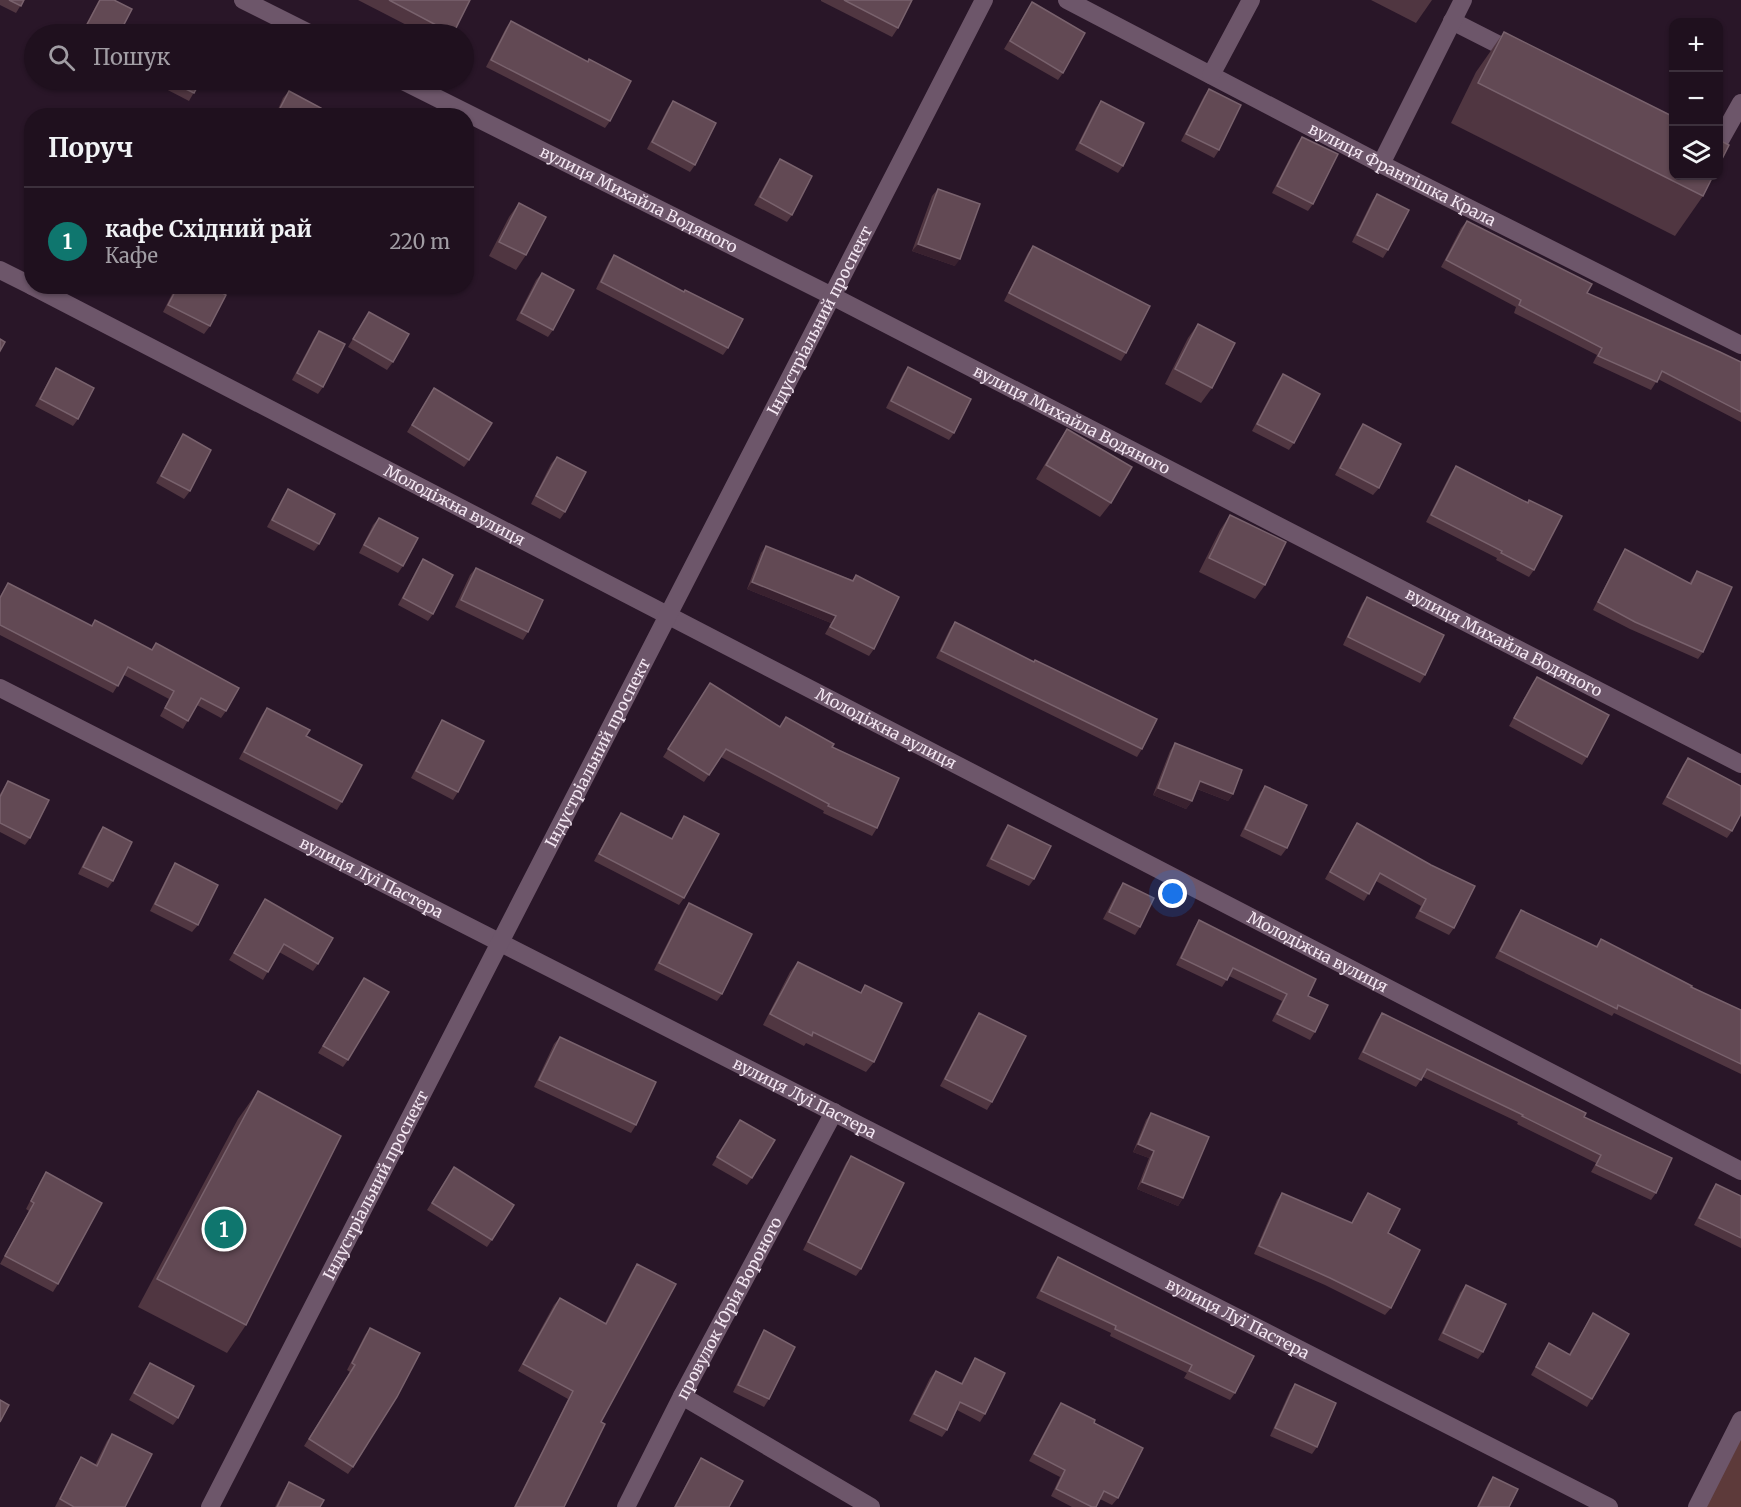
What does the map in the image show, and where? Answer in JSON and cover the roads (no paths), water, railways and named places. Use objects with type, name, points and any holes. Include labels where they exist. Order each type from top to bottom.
[{"type":"street","points":[[243,0],[291,24]]},
{"type":"street","name":"Індустріальний проспект","points":[[210,1507],[984,0]]},
{"type":"street","name":"вулиця Франтішка Крала","points":[[1067,0],[1382,164],[1741,345]]},
{"type":"street","points":[[1211,75],[1251,0]]},
{"type":"street","points":[[1382,164],[1463,0]]},
{"type":"street","points":[[1452,21],[1536,64]]},
{"type":"street","name":"вулиця Михайла Водяного","points":[[421,90],[457,108]]},
{"type":"street","points":[[1723,137],[1741,103]]},
{"type":"street","name":"вулиця Михайла Водяного","points":[[474,117],[832,296],[1741,764]]},
{"type":"street","name":"Молодіжна вулиця","points":[[0,270],[24,282]]},
{"type":"street","name":"Молодіжна вулиця","points":[[47,294],[1741,1171]]},
{"type":"street","name":"вулиця Луї Пастера","points":[[0,687],[1609,1507]]},
{"type":"street","name":"провулок Юрія Вороного","points":[[626,1507],[682,1396],[834,1112]]},
{"type":"street","points":[[682,1396],[871,1507]]},
{"type":"street","points":[[1697,1507],[1741,1420]]},
{"type":"place","name":"кафе Східний рай","points":[[224,1229]]}]
